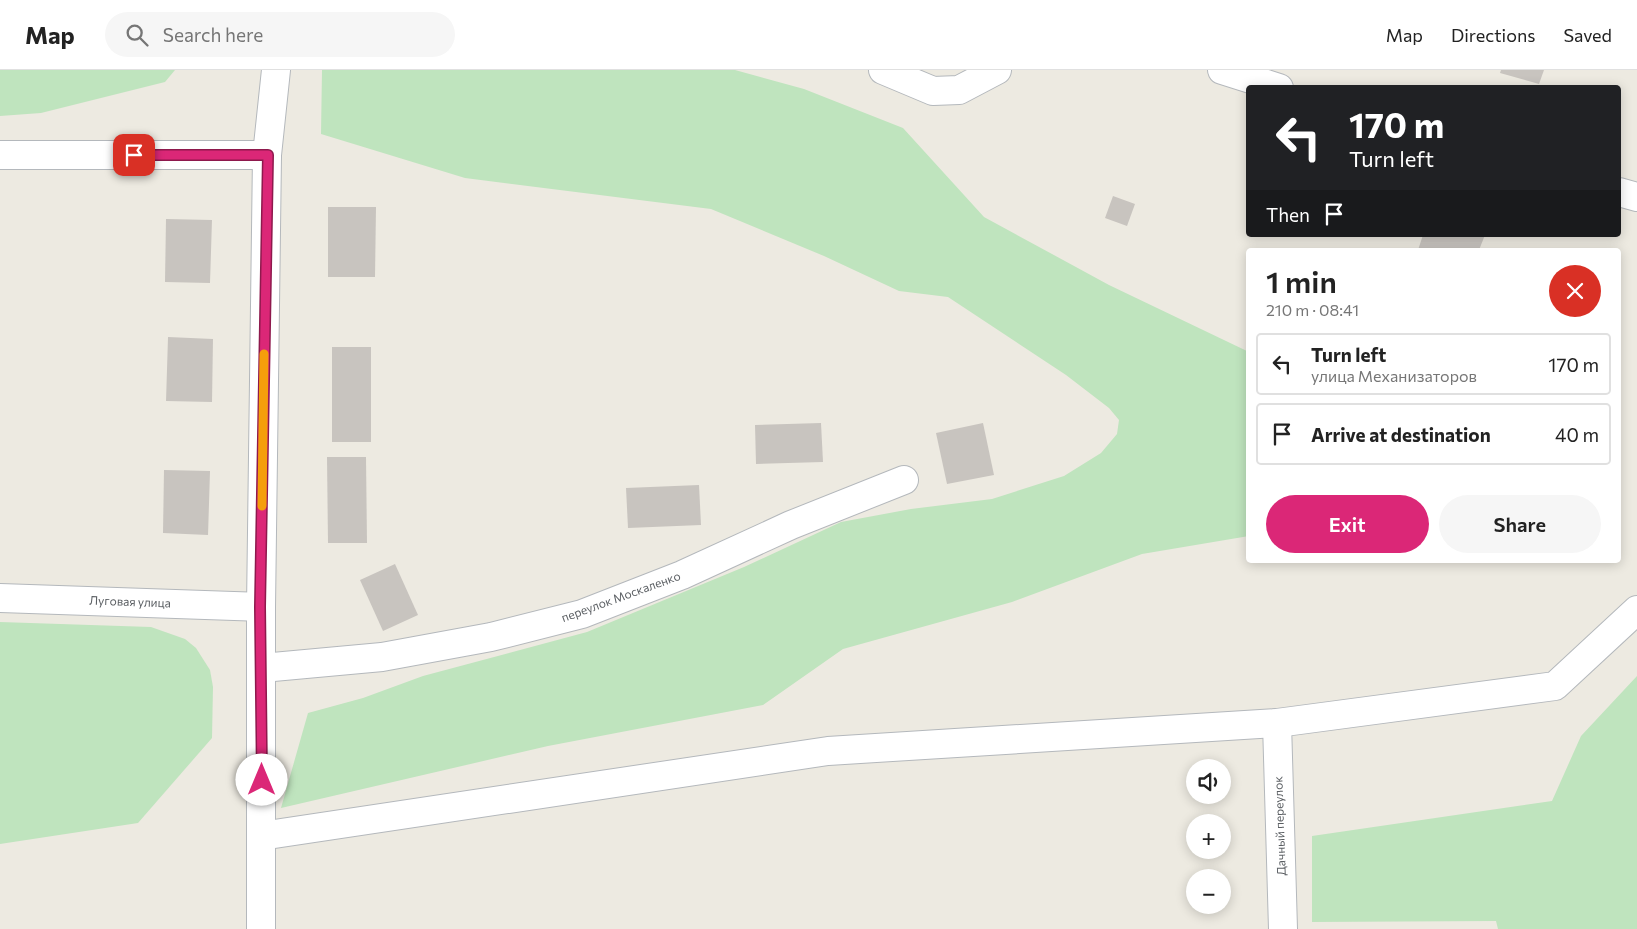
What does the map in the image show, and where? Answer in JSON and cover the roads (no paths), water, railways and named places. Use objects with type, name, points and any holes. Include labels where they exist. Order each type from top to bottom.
[{"type":"street","points":[[261,929],[262,668],[260,607],[268,155],[276,70]]},
{"type":"street","points":[[883,70],[932,91],[959,90],[997,70]]},
{"type":"street","points":[[1222,70],[1270,85]]},
{"type":"street","points":[[0,155],[268,155]]},
{"type":"street","points":[[1621,193],[1637,197]]},
{"type":"street","name":"переулок Москаленко","points":[[262,668],[382,657],[491,637],[582,614],[682,575],[791,525],[904,480]]},
{"type":"street","name":"Луговая улица","points":[[0,598],[260,607]]},
{"type":"street","points":[[261,836],[828,751],[1277,722],[1555,686],[1637,610]]},
{"type":"street","name":"Дачный переулок","points":[[1277,722],[1283,929]]}]
